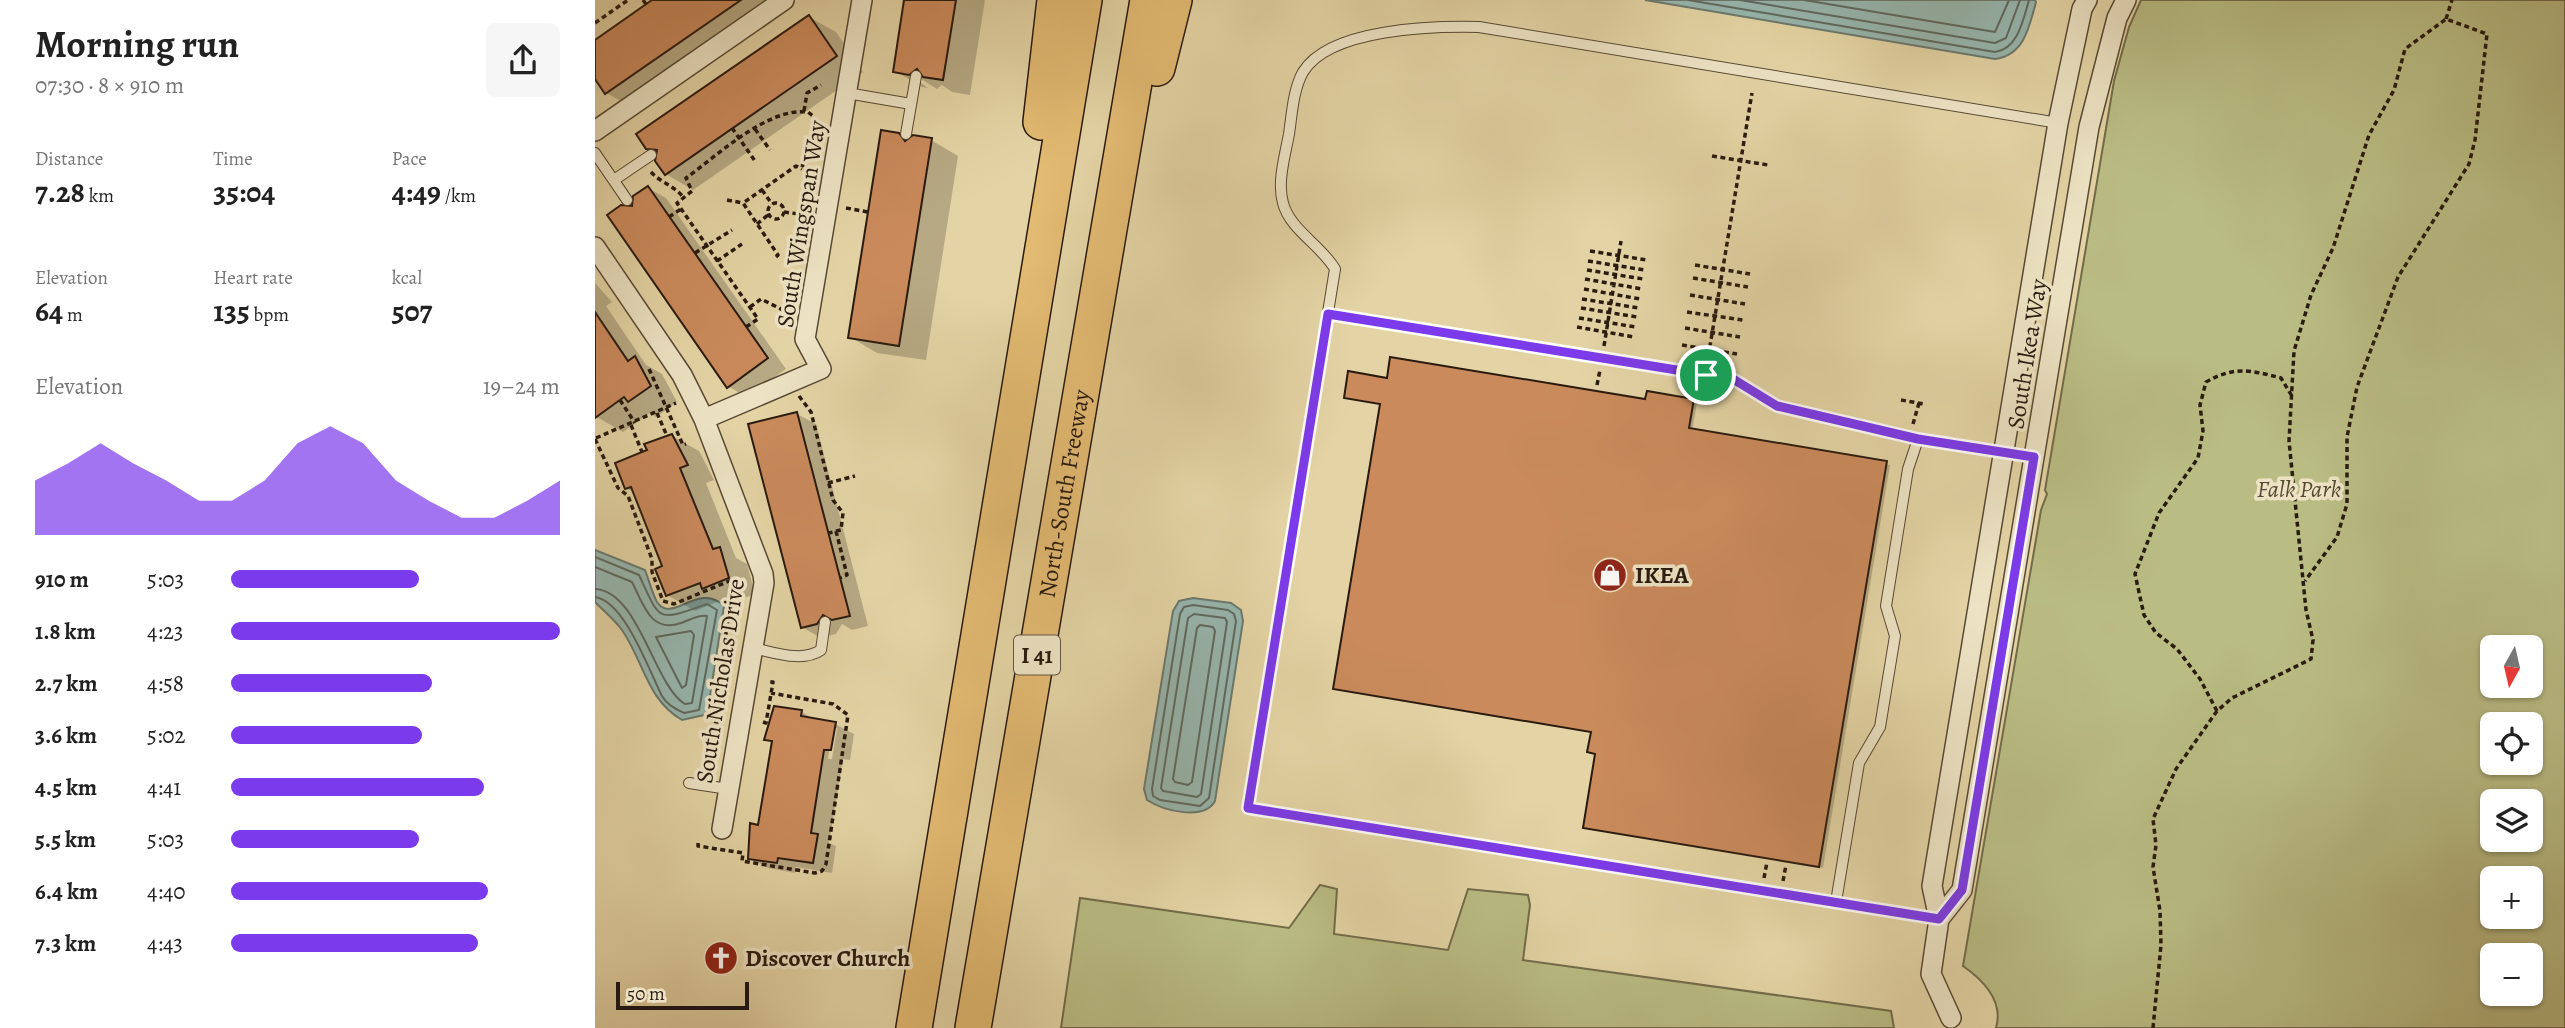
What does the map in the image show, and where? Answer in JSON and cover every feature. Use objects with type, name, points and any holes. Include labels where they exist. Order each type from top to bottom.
[{"type":"highway","points":[[996,524],[1055,0]]},
{"type":"highway","name":"I 41","points":[[914,1028],[1084,0]]},
{"type":"highway","name":"North-South Freeway","points":[[973,1028],[1148,0]]},
{"type":"highway","points":[[1100,281],[1174,0]]},
{"type":"street","points":[[595,131],[784,0]]},
{"type":"street","name":"South Wingspan Way","points":[[704,419],[821,369],[805,339],[862,0]]},
{"type":"street","name":"South Ikea Way","points":[[1951,1018],[1931,974],[1939,919],[1932,886],[2058,122],[2082,9],[2087,0]]},
{"type":"street","name":"South Ikea Way","points":[[1939,919],[1962,890],[2089,127],[2117,18],[2126,0]]},
{"type":"street","name":"South Nicholas Drive","points":[[595,247],[663,343],[704,419],[763,574],[722,829]]},
{"type":"lane","points":[[1939,919],[1248,808],[1335,269],[1327,255],[1291,221],[1282,202],[1281,184],[1297,90],[1304,71],[1319,55],[1354,41],[1428,26],[1479,27],[2058,122]]},
{"type":"lane","points":[[907,134],[916,76]]},
{"type":"lane","points":[[847,93],[911,104]]},
{"type":"lane","points":[[595,153],[627,200]]},
{"type":"lane","points":[[614,180],[651,155]]},
{"type":"lane","points":[[1328,314],[1733,379],[1777,406],[1918,439],[2034,457]]},
{"type":"lane","points":[[1836,902],[1859,763],[1880,727],[1895,636],[1886,606],[1908,469],[1918,439]]},
{"type":"lane","points":[[753,648],[803,657],[813,655],[821,650],[825,622]]},
{"type":"lane","points":[[689,783],[728,789]]},
{"type":"path","points":[[595,23],[628,0]]},
{"type":"path","points":[[2153,1028],[2161,945],[2160,911],[2153,867],[2156,845],[2153,819],[2176,769],[2217,711],[2232,698],[2311,659],[2313,640],[2306,610],[2289,441],[2294,351],[2311,296],[2333,247],[2369,135],[2394,90],[2405,49],[2446,19],[2452,0]]},
{"type":"path","points":[[2305,581],[2337,537],[2347,504],[2347,437],[2357,387],[2398,277],[2469,164],[2475,140],[2487,34],[2446,19]]},
{"type":"path","points":[[804,111],[807,93],[821,85]]},
{"type":"path","points":[[1706,375],[1752,93]]},
{"type":"path","points":[[746,327],[758,319],[677,203],[692,191],[686,178],[755,129],[782,113],[804,111],[813,116]]},
{"type":"path","points":[[732,128],[755,161]]},
{"type":"path","points":[[755,129],[769,150]]},
{"type":"path","points":[[802,169],[805,150]]},
{"type":"path","points":[[1712,156],[1768,165]]},
{"type":"path","points":[[743,203],[796,166],[807,171],[795,254]]},
{"type":"path","points":[[661,182],[677,188],[684,198]]},
{"type":"path","points":[[762,190],[772,204]]},
{"type":"path","points":[[727,200],[743,203],[778,255],[776,257]]},
{"type":"path","points":[[772,204],[779,204],[783,212]]},
{"type":"path","points":[[757,223],[769,214],[772,204]]},
{"type":"path","points":[[827,205],[868,212]]},
{"type":"path","points":[[669,217],[681,209]]},
{"type":"path","points":[[783,212],[799,214]]},
{"type":"path","points":[[769,214],[777,218],[783,212]]},
{"type":"path","points":[[695,253],[732,230]]},
{"type":"path","points":[[1597,385],[1621,241]]},
{"type":"path","points":[[717,261],[742,244]]},
{"type":"path","points":[[1590,251],[1647,260]]},
{"type":"path","points":[[1588,261],[1645,270]]},
{"type":"path","points":[[1695,265],[1750,274]]},
{"type":"path","points":[[1587,270],[1643,279]]},
{"type":"path","points":[[1693,278],[1748,287]]},
{"type":"path","points":[[1585,279],[1642,289]]},
{"type":"path","points":[[1584,289],[1640,299]]},
{"type":"path","points":[[1690,295],[1745,304]]},
{"type":"path","points":[[750,307],[761,299],[792,315],[795,321]]},
{"type":"path","points":[[1582,299],[1639,308]]},
{"type":"path","points":[[1581,308],[1637,317]]},
{"type":"path","points":[[1687,312],[1743,320]]},
{"type":"path","points":[[1579,318],[1636,327]]},
{"type":"path","points":[[1577,327],[1634,337]]},
{"type":"path","points":[[1685,328],[1740,337]]},
{"type":"path","points":[[1682,345],[1737,354]]},
{"type":"path","points":[[649,369],[683,445],[686,444]]},
{"type":"path","points":[[2217,711],[2200,679],[2177,649],[2156,634],[2144,615],[2135,574],[2159,513],[2198,458],[2203,431],[2200,405],[2206,382],[2228,369],[2258,372],[2281,378],[2293,397]]},
{"type":"path","points":[[796,391],[811,412],[833,500],[843,513],[843,526],[829,533]]},
{"type":"path","points":[[620,400],[633,424],[642,452]]},
{"type":"path","points":[[681,400],[633,424],[595,438],[618,488],[628,496],[653,559],[652,572],[663,601],[674,604],[734,579],[713,721],[726,723],[719,738],[708,742],[700,784]]},
{"type":"path","points":[[1901,400],[1924,404]]},
{"type":"path","points":[[657,413],[667,436]]},
{"type":"path","points":[[828,483],[855,476]]},
{"type":"path","points":[[836,531],[847,575],[840,578]]},
{"type":"path","points":[[763,722],[766,723],[773,682],[770,682]]},
{"type":"path","points":[[698,843],[698,846],[743,853],[742,861],[803,872],[822,871],[826,864],[848,715],[833,704],[771,693]]},
{"type":"green space","name":"Falk Park","points":[[2141,0],[2565,0],[2565,1028],[1996,1028],[1997,1009],[1990,992],[1963,966],[2041,510],[2047,494],[2045,490],[2114,81],[2129,27]]},
{"type":"green space","points":[[1320,885],[1337,889],[1334,934],[1448,950],[1468,889],[1528,895],[1530,905],[1523,960],[1891,1011],[1894,1028],[1061,1028],[1080,898],[1289,928]]},
{"type":"water","points":[[1645,0],[2036,2],[2028,30],[2019,46],[2013,52],[1995,59]]},
{"type":"water","points":[[595,550],[645,570],[655,598],[663,608],[670,609],[705,598],[724,606],[708,709],[704,715],[682,720],[670,712],[653,691],[622,630],[595,602]]},
{"type":"water","points":[[1193,598],[1231,603],[1241,610],[1243,621],[1215,801],[1202,811],[1183,812],[1147,800],[1144,789],[1173,611],[1179,601]]},
{"type":"building","points":[[652,0],[741,0],[605,94],[595,79],[595,40]]},
{"type":"building","points":[[904,0],[956,0],[943,80],[923,77],[917,69],[909,75],[893,72]]},
{"type":"building","points":[[809,15],[837,56],[665,175],[655,161],[657,150],[646,149],[636,134]]},
{"type":"building","points":[[881,130],[899,133],[905,141],[913,135],[932,138],[899,346],[848,338]]},
{"type":"building","points":[[648,186],[768,358],[727,388],[607,215],[621,205],[632,206],[633,196]]},
{"type":"building","points":[[595,312],[628,361],[635,356],[651,386],[628,402],[624,397],[595,418]]},
{"type":"building","name":"IKEA","points":[[1390,357],[1645,399],[1647,391],[1694,399],[1689,428],[1887,461],[1819,867],[1583,828],[1595,754],[1587,752],[1591,732],[1333,689],[1380,404],[1344,398],[1348,371],[1387,378]]},
{"type":"building","points":[[797,412],[850,616],[832,620],[823,615],[817,624],[801,628],[748,424]]},
{"type":"building","points":[[672,434],[688,465],[680,468],[713,549],[720,547],[729,578],[702,589],[700,583],[666,596],[655,569],[662,566],[631,487],[625,489],[615,463],[647,450],[644,444]]},
{"type":"building","points":[[774,706],[802,710],[801,716],[836,722],[831,750],[824,750],[811,833],[818,834],[813,863],[778,858],[777,863],[748,859],[750,823],[758,825],[772,741],[764,740]]},
{"type":"place","name":"IKEA","points":[[1610,575]]},
{"type":"place","name":"Discover Church","points":[[721,958]]},
{"type":"route","points":[[1328,314],[1706,375],[1733,379],[1777,406],[1824,418],[1872,426],[1918,439],[2034,457],[1962,890],[1939,919],[1248,808],[1328,314]]}]
